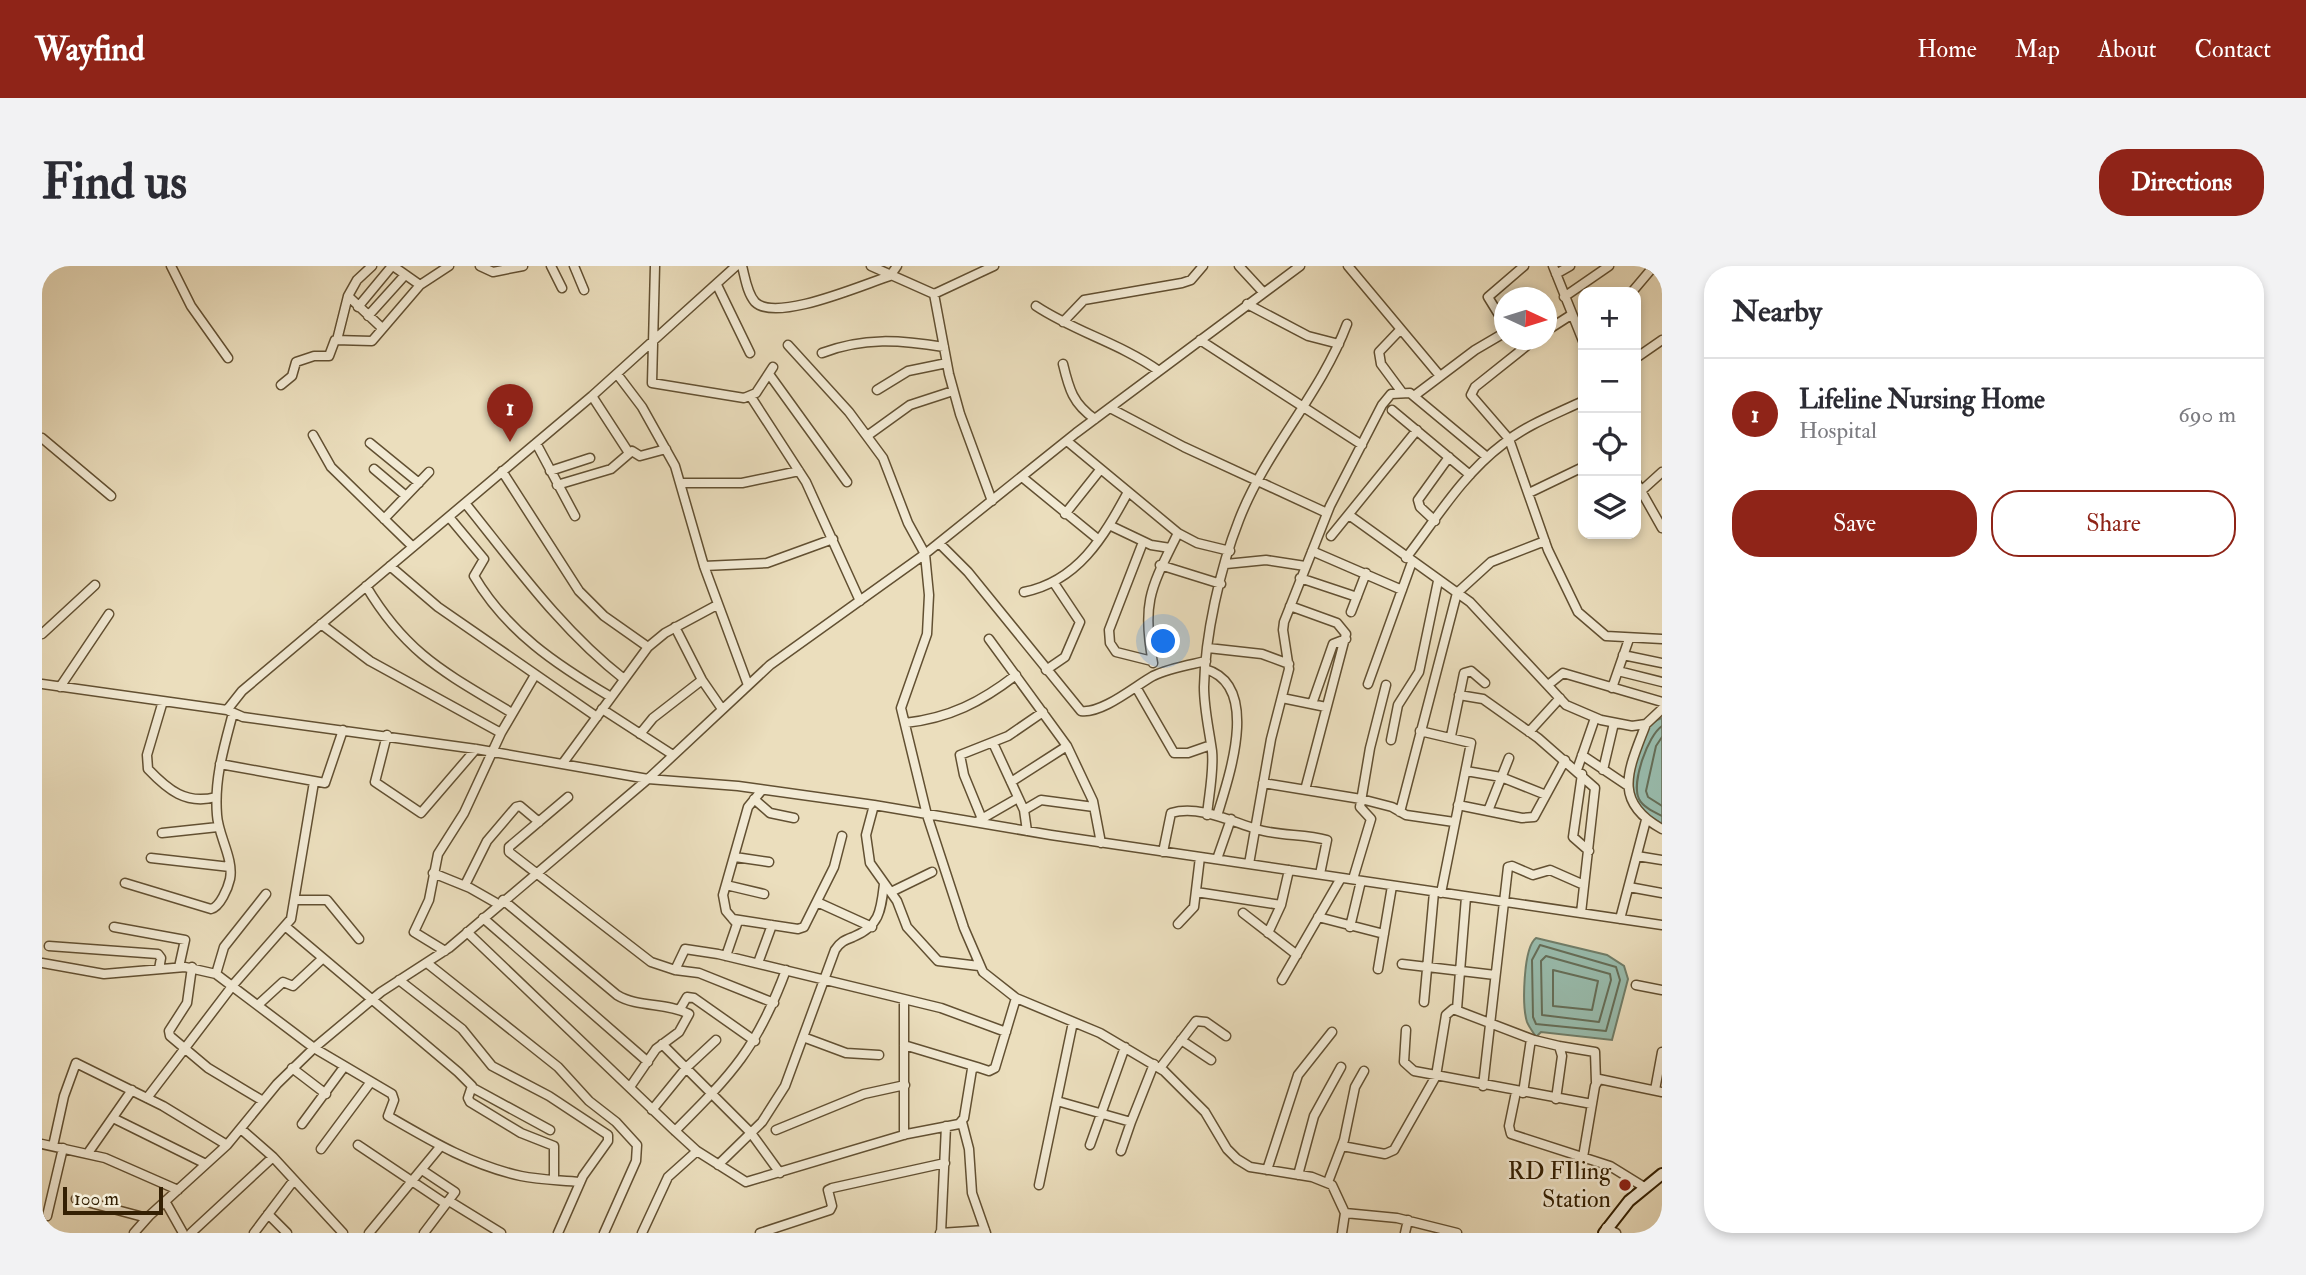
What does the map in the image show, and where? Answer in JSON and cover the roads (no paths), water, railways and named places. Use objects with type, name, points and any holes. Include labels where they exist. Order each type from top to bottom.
[{"type":"street","points":[[171,266],[191,306],[228,358]]},
{"type":"street","points":[[281,385],[292,376],[295,363],[314,356],[328,356],[337,340],[348,296],[357,280],[372,266]]},
{"type":"street","points":[[358,307],[392,266],[420,285]]},
{"type":"street","points":[[337,340],[370,342],[420,285],[449,266]]},
{"type":"street","points":[[480,266],[493,272],[523,266]]},
{"type":"street","points":[[551,266],[562,288]]},
{"type":"street","points":[[574,266],[584,290]]},
{"type":"street","points":[[655,266],[652,383],[751,397],[799,471],[860,600]]},
{"type":"street","points":[[125,883],[214,909],[229,885],[230,867],[218,827],[216,797],[220,764],[230,711],[242,691],[592,396],[736,266]]},
{"type":"street","points":[[742,266],[753,300],[765,307],[800,306],[891,276],[897,266]]},
{"type":"street","points":[[871,266],[934,294],[995,266]]},
{"type":"street","points":[[1063,322],[1084,300],[1182,283],[1191,280],[1203,266]]},
{"type":"street","points":[[1239,266],[1263,292]]},
{"type":"street","points":[[134,1233],[227,1145],[292,1068],[314,1048],[373,998],[445,951],[648,779],[769,665],[925,554],[1095,419],[1300,266]]},
{"type":"street","points":[[1348,266],[1399,331],[1440,376]]},
{"type":"street","points":[[1499,287],[1524,266]]},
{"type":"street","points":[[1570,266],[1555,270],[1578,330]]},
{"type":"street","points":[[1564,297],[1609,266]]},
{"type":"street","points":[[1636,287],[1654,266]]},
{"type":"street","points":[[368,316],[405,275]]},
{"type":"street","points":[[717,285],[750,353]]},
{"type":"street","points":[[1494,291],[1488,296],[1494,306]]},
{"type":"street","points":[[934,294],[953,391],[976,466],[992,501]]},
{"type":"street","points":[[348,296],[383,328]]},
{"type":"street","points":[[1247,304],[1308,336],[1339,344]]},
{"type":"street","points":[[1036,306],[1063,322],[1124,348],[1159,371]]},
{"type":"street","points":[[1557,324],[1571,314]]},
{"type":"street","points":[[1207,815],[1211,745],[1205,711],[1206,665],[1226,564],[1238,522],[1256,480],[1339,344],[1347,324]]},
{"type":"street","points":[[1399,331],[1379,352],[1381,364],[1401,391],[1414,396],[1487,457]]},
{"type":"street","points":[[822,354],[865,341],[890,340],[944,347]]},
{"type":"street","points":[[1200,340],[1301,408],[1362,445]]},
{"type":"street","points":[[1414,396],[1494,340]]},
{"type":"street","points":[[1641,355],[1662,340]]},
{"type":"street","points":[[788,345],[883,458],[908,523],[925,554],[929,595],[927,634],[901,708],[927,815],[979,966],[998,986],[1016,998],[1125,1047],[1157,1066],[1187,1091],[1205,1112],[1227,1149],[1237,1159],[1250,1167],[1328,1182],[1338,1192],[1345,1213],[1342,1233]]},
{"type":"street","points":[[1521,350],[1471,391],[1474,400],[1509,439],[1545,541],[1569,596],[1587,623],[1606,636],[1629,639],[1660,637]]},
{"type":"street","points":[[877,390],[908,371],[947,363]]},
{"type":"street","points":[[1063,364],[1072,398],[1095,419]]},
{"type":"street","points":[[751,397],[771,371],[847,482]]},
{"type":"street","points":[[617,374],[642,407],[666,449],[681,483],[704,566],[748,685]]},
{"type":"street","points":[[867,436],[910,405],[953,391]]},
{"type":"street","points":[[1249,864],[1263,783],[1289,664],[1283,630],[1290,606],[1327,513],[1382,405],[1391,394],[1401,391]]},
{"type":"street","points":[[592,396],[629,453]]},
{"type":"street","points":[[1368,684],[1402,590],[1409,560],[1435,521],[1487,457],[1509,439],[1578,404]]},
{"type":"street","points":[[1110,408],[1327,513]]},
{"type":"street","points":[[1392,410],[1470,475]]},
{"type":"street","points":[[1331,536],[1417,430]]},
{"type":"street","points":[[313,435],[331,467],[413,547]]},
{"type":"street","points":[[42,438],[111,496]]},
{"type":"street","points":[[1067,441],[1178,533],[1197,543],[1230,551]]},
{"type":"street","points":[[370,443],[419,483]]},
{"type":"street","points":[[536,443],[575,516]]},
{"type":"street","points":[[557,485],[611,469],[633,450],[642,456],[666,449]]},
{"type":"street","points":[[1435,521],[1420,507],[1418,500],[1450,457]]},
{"type":"street","points":[[550,471],[590,458]]},
{"type":"street","points":[[374,469],[406,496]]},
{"type":"street","points":[[1529,493],[1578,469]]},
{"type":"street","points":[[1065,514],[1100,470]]},
{"type":"street","points":[[502,471],[579,590],[604,616],[648,647]]},
{"type":"street","points":[[681,483],[742,483],[799,471]]},
{"type":"street","points":[[384,519],[429,472]]},
{"type":"street","points":[[1641,491],[1662,472]]},
{"type":"street","points":[[1022,477],[1099,540]]},
{"type":"street","points":[[1024,592],[1054,583],[1068,575],[1099,540],[1128,492]]},
{"type":"street","points":[[1641,494],[1662,528]]},
{"type":"street","points":[[465,503],[551,612],[582,645],[624,679]]},
{"type":"street","points":[[1349,515],[1457,593],[1501,631],[1560,698],[1577,711],[1614,723],[1632,726],[1646,724]]},
{"type":"street","points":[[449,517],[484,559],[474,576],[495,609],[521,636],[559,665],[611,697]]},
{"type":"street","points":[[1109,525],[1143,542],[1170,548]]},
{"type":"street","points":[[1155,675],[1148,606],[1153,582],[1178,533]]},
{"type":"street","points":[[704,566],[767,563],[833,539]]},
{"type":"street","points":[[1400,812],[1457,593],[1491,562],[1545,541]]},
{"type":"street","points":[[1143,542],[1110,620],[1110,643],[1116,652],[1153,661]]},
{"type":"street","points":[[939,543],[968,572],[1083,712],[1155,675],[1206,665],[1223,677],[1230,687],[1237,710],[1236,751],[1217,816]]},
{"type":"street","points":[[1312,551],[1402,590]]},
{"type":"street","points":[[1226,564],[1266,560],[1305,566]]},
{"type":"street","points":[[1160,565],[1221,584]]},
{"type":"street","points":[[390,566],[438,607],[597,717]]},
{"type":"street","points":[[1351,612],[1366,573]]},
{"type":"street","points":[[1300,578],[1357,597]]},
{"type":"street","points":[[1391,740],[1398,705],[1419,672],[1438,581]]},
{"type":"street","points":[[1046,670],[1065,657],[1080,622],[1054,583]]},
{"type":"street","points":[[42,634],[95,585]]},
{"type":"street","points":[[366,586],[385,618],[409,646],[512,713]]},
{"type":"street","points":[[563,763],[648,647],[675,627],[717,605]]},
{"type":"street","points":[[1290,606],[1337,624],[1343,628],[1346,639],[1305,790]]},
{"type":"street","points":[[60,687],[109,614]]},
{"type":"street","points":[[321,624],[370,661],[500,733]]},
{"type":"street","points":[[675,627],[702,680],[722,709]]},
{"type":"street","points":[[989,639],[1067,746],[1084,776],[1101,843]]},
{"type":"street","points":[[1312,704],[1333,644],[1346,639]]},
{"type":"street","points":[[1612,688],[1629,639]]},
{"type":"street","points":[[1208,648],[1262,654],[1289,664]]},
{"type":"street","points":[[1623,655],[1662,663]]},
{"type":"street","points":[[1451,736],[1467,671],[1485,683]]},
{"type":"street","points":[[1618,671],[1662,682]]},
{"type":"street","points":[[1548,685],[1563,673],[1662,706],[1646,724],[1633,758],[1628,786],[1630,803],[1646,820],[1662,829]]},
{"type":"street","points":[[445,951],[414,934],[429,900],[438,854],[464,813],[500,733],[535,675]]},
{"type":"street","points":[[905,723],[961,711],[982,701],[1016,675]]},
{"type":"street","points":[[640,734],[653,718],[702,680]]},
{"type":"street","points":[[42,684],[230,711],[243,717],[492,751],[648,779],[762,790],[874,805],[1101,843],[1662,925]]},
{"type":"street","points":[[1350,927],[1371,819],[1371,815],[1360,809],[1361,799],[1370,748],[1387,685]]},
{"type":"street","points":[[1136,687],[1174,753],[1188,754],[1211,745]]},
{"type":"street","points":[[1459,695],[1483,699],[1593,784],[1596,794],[1581,914]]},
{"type":"street","points":[[1282,698],[1326,707]]},
{"type":"street","points":[[1529,732],[1560,698]]},
{"type":"street","points":[[163,701],[147,755],[148,769],[183,798],[199,800],[216,797]]},
{"type":"street","points":[[603,709],[673,755]]},
{"type":"street","points":[[979,821],[959,757],[964,752],[993,743],[1043,712]]},
{"type":"street","points":[[1589,851],[1573,837],[1582,755],[1595,718]]},
{"type":"street","points":[[1603,770],[1614,723]]},
{"type":"street","points":[[220,764],[325,783],[343,730]]},
{"type":"street","points":[[1420,731],[1451,736],[1471,743],[1437,893],[1424,1002]]},
{"type":"street","points":[[387,735],[375,782],[421,813],[475,749]]},
{"type":"street","points":[[993,743],[1024,810],[1027,831]]},
{"type":"street","points":[[1010,782],[1067,746]]},
{"type":"street","points":[[1582,755],[1628,786]]},
{"type":"street","points":[[1488,811],[1509,758]]},
{"type":"street","points":[[1458,806],[1522,818],[1534,817],[1564,760]]},
{"type":"street","points":[[1465,771],[1501,777],[1546,795]]},
{"type":"street","points":[[147,1098],[233,985],[293,914],[314,782]]},
{"type":"street","points":[[1263,783],[1361,799],[1392,807],[1400,812],[1454,822]]},
{"type":"street","points":[[726,956],[737,926],[722,900],[746,813],[762,790]]},
{"type":"street","points":[[568,797],[508,848],[651,962],[675,970],[699,973],[774,1003]]},
{"type":"street","points":[[979,821],[1018,798]]},
{"type":"street","points":[[754,799],[769,813],[794,818]]},
{"type":"street","points":[[1024,810],[1041,800],[1094,807]]},
{"type":"street","points":[[874,805],[866,835],[872,869],[891,892],[907,928],[935,959],[979,966]]},
{"type":"street","points":[[465,886],[487,841],[516,807],[520,806],[539,822]]},
{"type":"street","points":[[1163,852],[1171,813],[1217,816],[1255,829],[1327,840],[1320,874]]},
{"type":"street","points":[[1217,859],[1231,819]]},
{"type":"street","points":[[1620,919],[1646,820]]},
{"type":"street","points":[[162,833],[218,827]]},
{"type":"street","points":[[732,919],[801,928],[817,902],[838,857],[842,835]]},
{"type":"street","points":[[1637,856],[1662,860]]},
{"type":"street","points":[[1178,924],[1193,909],[1200,857]]},
{"type":"street","points":[[151,858],[230,867]]},
{"type":"street","points":[[735,858],[769,862]]},
{"type":"street","points":[[1483,1086],[1505,872],[1512,866],[1533,875],[1550,870],[1584,885]]},
{"type":"street","points":[[1268,933],[1282,905],[1289,870]]},
{"type":"street","points":[[891,892],[932,872]]},
{"type":"street","points":[[433,873],[500,902],[627,1001],[680,1009],[690,1018],[662,1044],[629,1087]]},
{"type":"street","points":[[1282,981],[1341,877]]},
{"type":"street","points":[[718,1165],[776,1104],[839,944],[872,927],[880,915],[884,884]]},
{"type":"street","points":[[726,886],[764,894]]},
{"type":"street","points":[[1378,969],[1392,886]]},
{"type":"street","points":[[1629,887],[1662,893]]},
{"type":"street","points":[[1196,891],[1282,905]]},
{"type":"street","points":[[216,974],[224,947],[266,894]]},
{"type":"street","points":[[1457,1009],[1466,897]]},
{"type":"street","points":[[295,901],[327,900],[359,939]]},
{"type":"street","points":[[817,902],[872,927]]},
{"type":"street","points":[[1243,913],[1297,955]]},
{"type":"street","points":[[1318,917],[1384,934]]},
{"type":"street","points":[[483,918],[648,1062]]},
{"type":"street","points":[[758,963],[772,925]]},
{"type":"street","points":[[285,926],[433,1049],[473,1088],[550,1130]]},
{"type":"street","points":[[114,927],[185,940],[179,967]]},
{"type":"street","points":[[467,932],[675,1131],[697,1150],[746,1182],[904,1135],[962,1122]]},
{"type":"street","points":[[49,946],[158,954],[159,969]]},
{"type":"street","points":[[675,970],[685,949],[726,956],[942,1008],[1006,1031]]},
{"type":"street","points":[[259,1004],[283,982],[293,986],[322,959]]},
{"type":"street","points":[[427,963],[558,1067],[589,1101],[616,1122],[637,1145],[636,1161],[604,1233]]},
{"type":"street","points":[[42,964],[104,974],[179,967],[192,967],[216,974],[314,1048],[393,1096],[388,1116],[440,1147],[499,1170],[580,1182]]},
{"type":"street","points":[[1402,964],[1495,975]]},
{"type":"street","points":[[192,967],[187,1003],[169,1031],[184,1049],[263,1101]]},
{"type":"street","points":[[675,1131],[713,1093],[755,1041],[774,1003],[786,970]]},
{"type":"street","points":[[399,980],[462,1029],[492,1066],[549,1096],[608,1135],[608,1141],[580,1182],[558,1233]]},
{"type":"street","points":[[1636,985],[1662,990]]},
{"type":"street","points":[[680,1009],[688,997],[694,998],[755,1041]]},
{"type":"street","points":[[904,1045],[989,1071],[995,1068],[1016,998]]},
{"type":"street","points":[[904,1001],[904,1135]]},
{"type":"street","points":[[1342,1146],[1384,1154],[1394,1150],[1436,1076],[1446,1014],[1457,1009],[1531,1039],[1595,1052],[1596,1082],[1583,1157]]},
{"type":"street","points":[[1121,1151],[1131,1122],[1157,1066],[1199,1020],[1226,1035]]},
{"type":"street","points":[[1039,1185],[1073,1022]]},
{"type":"street","points":[[1406,1030],[1404,1062],[1415,1071],[1519,1093],[1592,1104]]},
{"type":"street","points":[[1267,1170],[1298,1075],[1332,1032]]},
{"type":"street","points":[[803,1037],[846,1053],[878,1055]]},
{"type":"street","points":[[1531,1039],[1509,1126],[1511,1134],[1621,1171],[1644,1187]]},
{"type":"street","points":[[652,1110],[687,1068],[716,1040]]},
{"type":"street","points":[[1181,1040],[1211,1060]]},
{"type":"street","points":[[662,1044],[751,1133],[780,1173]]},
{"type":"street","points":[[1556,1099],[1562,1056],[1559,1046]]},
{"type":"street","points":[[1090,1145],[1125,1047]]},
{"type":"street","points":[[1596,1082],[1604,1079],[1658,1091],[1662,1052]]},
{"type":"street","points":[[53,1146],[75,1064],[132,1090],[227,1145]]},
{"type":"street","points":[[302,1124],[344,1067]]},
{"type":"street","points":[[946,1126],[941,1233],[986,1232],[972,1193],[969,1149],[962,1122],[970,1074],[977,1067]]},
{"type":"street","points":[[1298,1175],[1314,1116],[1341,1067]]},
{"type":"street","points":[[292,1068],[326,1094]]},
{"type":"street","points":[[1328,1182],[1342,1146],[1355,1087],[1364,1071]]},
{"type":"street","points":[[321,1149],[370,1083]]},
{"type":"street","points":[[776,1130],[864,1094],[905,1085]]},
{"type":"street","points":[[473,1088],[468,1098],[470,1102],[512,1129],[556,1148],[554,1179]]},
{"type":"street","points":[[88,1153],[132,1090]]},
{"type":"street","points":[[1057,1101],[1131,1122]]},
{"type":"street","points":[[113,1118],[170,1143],[206,1164]]},
{"type":"street","points":[[241,1129],[273,1157],[341,1232]]},
{"type":"street","points":[[42,1144],[88,1153],[126,1165],[177,1190]]},
{"type":"street","points":[[358,1145],[412,1183],[501,1233]]},
{"type":"street","points":[[369,1233],[440,1147]]},
{"type":"street","points":[[47,1216],[63,1148]]},
{"type":"street","points":[[646,1232],[668,1177],[697,1150]]},
{"type":"street","points":[[191,1233],[273,1157]]},
{"type":"street","points":[[761,1233],[830,1210],[832,1206],[828,1192],[832,1188],[945,1163]]},
{"type":"street","points":[[422,1170],[453,1189],[448,1203],[426,1233]]},
{"type":"street","points":[[1609,1231],[1644,1187],[1662,1174]]},
{"type":"street","points":[[254,1233],[294,1180]]},
{"type":"street","points":[[76,1199],[147,1218]]},
{"type":"street","points":[[165,1201],[183,1233]]},
{"type":"street","points":[[1345,1213],[1408,1220],[1457,1233]]},
{"type":"street","points":[[268,1214],[287,1233]]},
{"type":"street","points":[[1405,1233],[1408,1220]]},
{"type":"water","points":[[1662,718],[1662,824],[1633,805],[1633,795],[1634,769],[1640,743],[1653,723]]},
{"type":"water","points":[[1536,938],[1607,955],[1624,966],[1628,979],[1612,1040],[1541,1032],[1536,1037],[1527,1022],[1524,991],[1528,953]]},
{"type":"place","name":"Lifeline Nursing Home","points":[[510,442]]},
{"type":"place","name":"RD FIling Station","points":[[1625,1185]]}]
